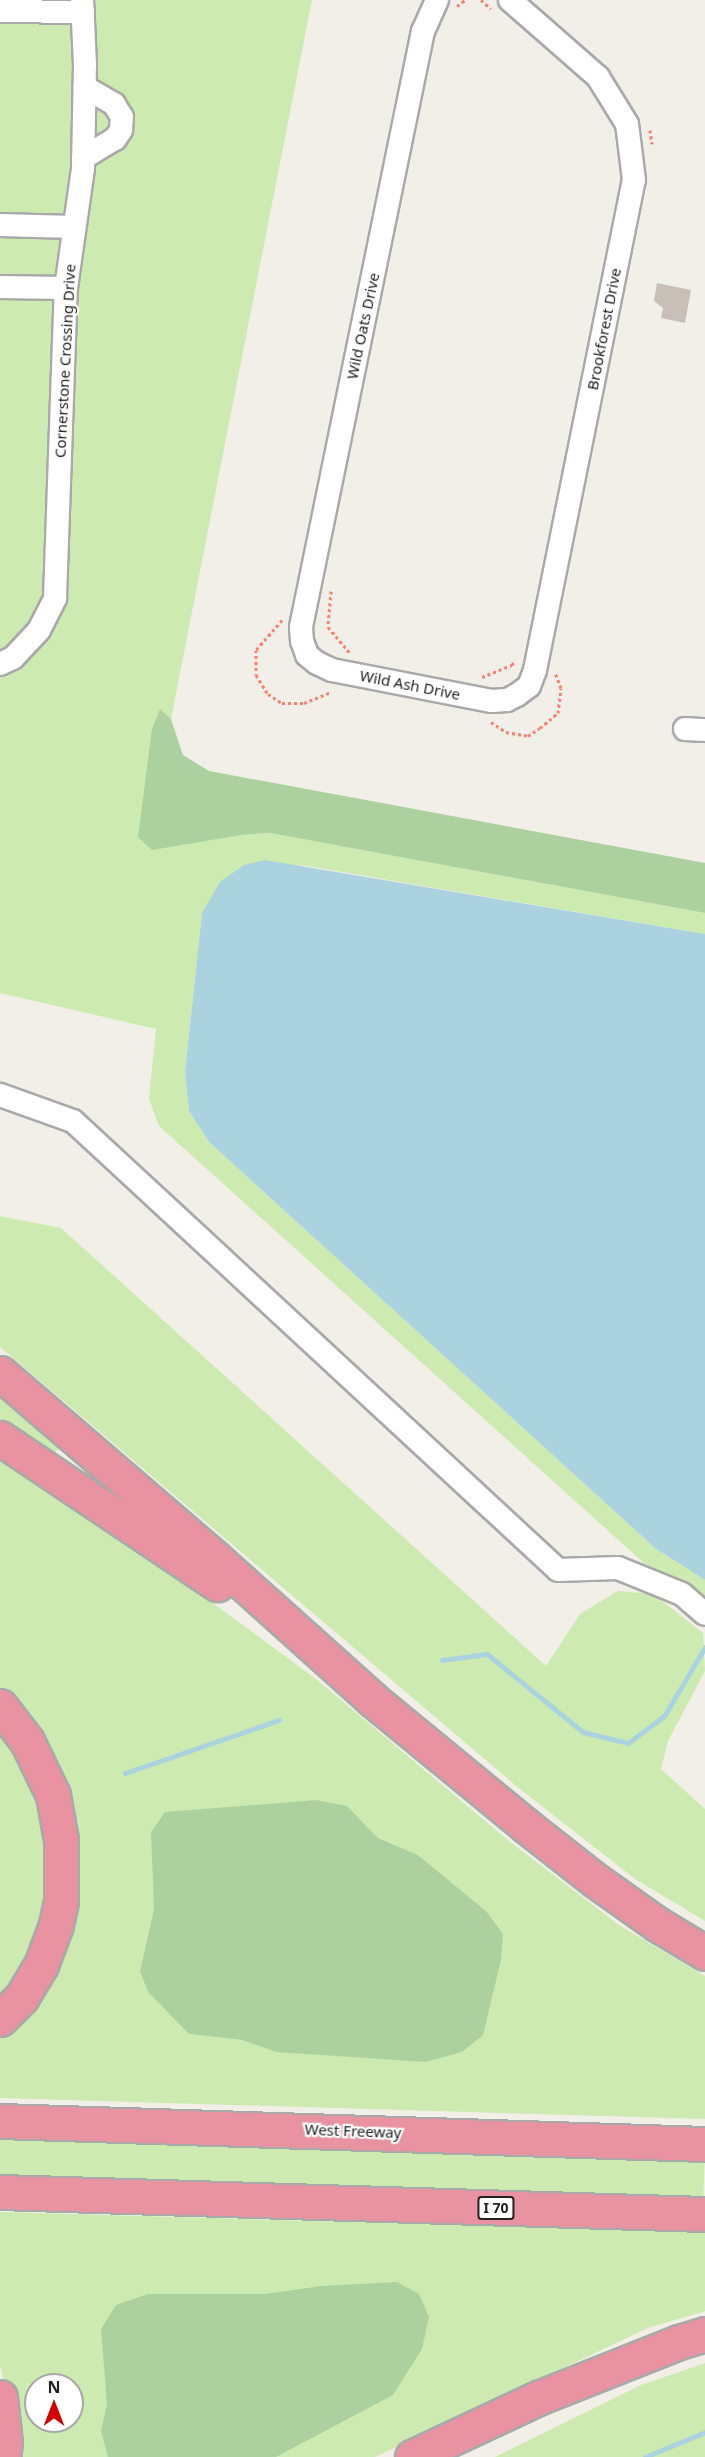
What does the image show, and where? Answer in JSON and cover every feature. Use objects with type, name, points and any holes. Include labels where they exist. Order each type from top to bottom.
[{"type":"highway","points":[[0,1373],[215,1557],[373,1700]]},
{"type":"highway","points":[[0,1438],[207,1577],[373,1700],[595,1880],[657,1924],[705,1953]]},
{"type":"highway","points":[[0,1706],[27,1741],[53,1795],[62,1840],[61,1901],[56,1925],[41,1965],[32,1981],[22,1997],[0,2019]]},
{"type":"highway","name":"West Freeway","points":[[0,2121],[705,2144]]},
{"type":"highway","name":"I 70","points":[[0,2192],[705,2214]]},
{"type":"highway","points":[[412,2457],[538,2398],[679,2342],[705,2334]]},
{"type":"highway","points":[[462,2457],[584,2393],[705,2340]]},
{"type":"highway","points":[[0,2397],[5,2443],[3,2457]]},
{"type":"street","points":[[0,11],[82,6]]},
{"type":"street","name":"Cornerstone Crossing Drive","points":[[0,663],[14,658],[39,630],[55,598],[66,288],[83,158],[85,87],[82,6]]},
{"type":"street","name":"Wild Oats Drive","points":[[308,655],[301,627],[423,31],[443,6]]},
{"type":"street","name":"Brookforest Drive","points":[[505,8],[598,77],[627,124],[634,180],[535,670],[529,686],[517,695]]},
{"type":"street","points":[[83,158],[115,139],[121,130],[122,117],[114,104],[85,87]]},
{"type":"street","points":[[0,225],[74,227]]},
{"type":"street","points":[[0,287],[66,288]]},
{"type":"street","name":"Wild Ash Drive","points":[[308,655],[317,663],[332,670],[492,701],[517,695]]},
{"type":"street","points":[[0,1095],[73,1121],[558,1570],[618,1568],[682,1594],[705,1614]]},
{"type":"path","points":[[443,6],[465,0]]},
{"type":"path","points":[[481,0],[505,8]]},
{"type":"path","points":[[648,125],[652,135],[652,154]]},
{"type":"path","points":[[331,584],[328,627],[348,652],[359,654]]},
{"type":"path","points":[[286,610],[282,619],[256,650],[256,675],[268,694],[282,703],[304,703],[339,689]]},
{"type":"path","points":[[481,678],[512,665],[516,656]]},
{"type":"path","points":[[484,717],[506,732],[528,736],[540,728],[558,713],[561,688],[555,672],[556,665]]},
{"type":"green space","points":[[0,0],[312,0],[171,719],[160,709],[152,729],[241,835],[270,833],[705,913],[705,934],[301,865],[202,913],[185,1072],[189,1111],[209,1142],[655,1548],[705,1580],[705,1596],[645,1564],[159,1126],[149,1099],[156,1029],[0,993]]},
{"type":"green space","points":[[160,709],[171,719],[183,755],[209,771],[705,863],[705,913],[270,833],[241,835],[152,850],[138,837],[152,729]]},
{"type":"green space","points":[[0,1216],[61,1228],[546,1666],[580,1614],[618,1591],[653,1594],[703,1633],[705,1671],[668,1741],[661,1769],[705,1809],[705,1921],[635,1879],[521,1790],[0,1347]]},
{"type":"green space","points":[[0,1394],[60,1448],[54,1453],[0,1421]]},
{"type":"green space","points":[[0,1460],[175,1575],[316,1679],[509,1841],[619,1925],[705,1976],[705,2119],[0,2098],[0,2027],[71,1855],[0,1691]],"holes":[[[347,1806],[378,1838],[418,1855],[486,1911],[276,2052],[242,2040],[189,2034],[140,1971],[154,1909]]]},
{"type":"green space","points":[[0,1725],[38,1791],[49,1840],[49,1878],[34,1939],[21,1966],[0,1995]]},
{"type":"green space","points":[[316,1800],[347,1806],[378,1838],[418,1855],[486,1911],[503,1934],[501,1960],[483,2035],[462,2052],[426,2062],[276,2052],[242,2040],[189,2034],[148,1992],[140,1971],[154,1909],[151,1832],[165,1812]]},
{"type":"green space","points":[[0,2138],[705,2163],[703,2200],[0,2175]]},
{"type":"green space","points":[[0,2212],[705,2232],[705,2311],[648,2328],[375,2457],[14,2457],[15,2416],[0,2367]]},
{"type":"green space","points":[[397,2282],[419,2294],[429,2317],[422,2349],[393,2395],[276,2457],[108,2457],[101,2431],[107,2404],[101,2329],[116,2305],[148,2294],[265,2294],[322,2286]]},
{"type":"green space","points":[[705,2363],[705,2457],[495,2457],[641,2385]]},
{"type":"water","points":[[265,860],[705,934],[705,1580],[655,1548],[209,1142],[189,1111],[185,1072],[202,913],[220,882],[244,865]]},
{"type":"building","points":[[657,283],[691,290],[685,323],[661,318],[663,308],[654,301]]},
{"type":"waterway","points":[[442,1660],[487,1654],[583,1732],[628,1743],[664,1716],[705,1647]]},
{"type":"waterway","points":[[125,1773],[279,1720]]},
{"type":"waterway","points":[[645,2457],[705,2432]]}]
